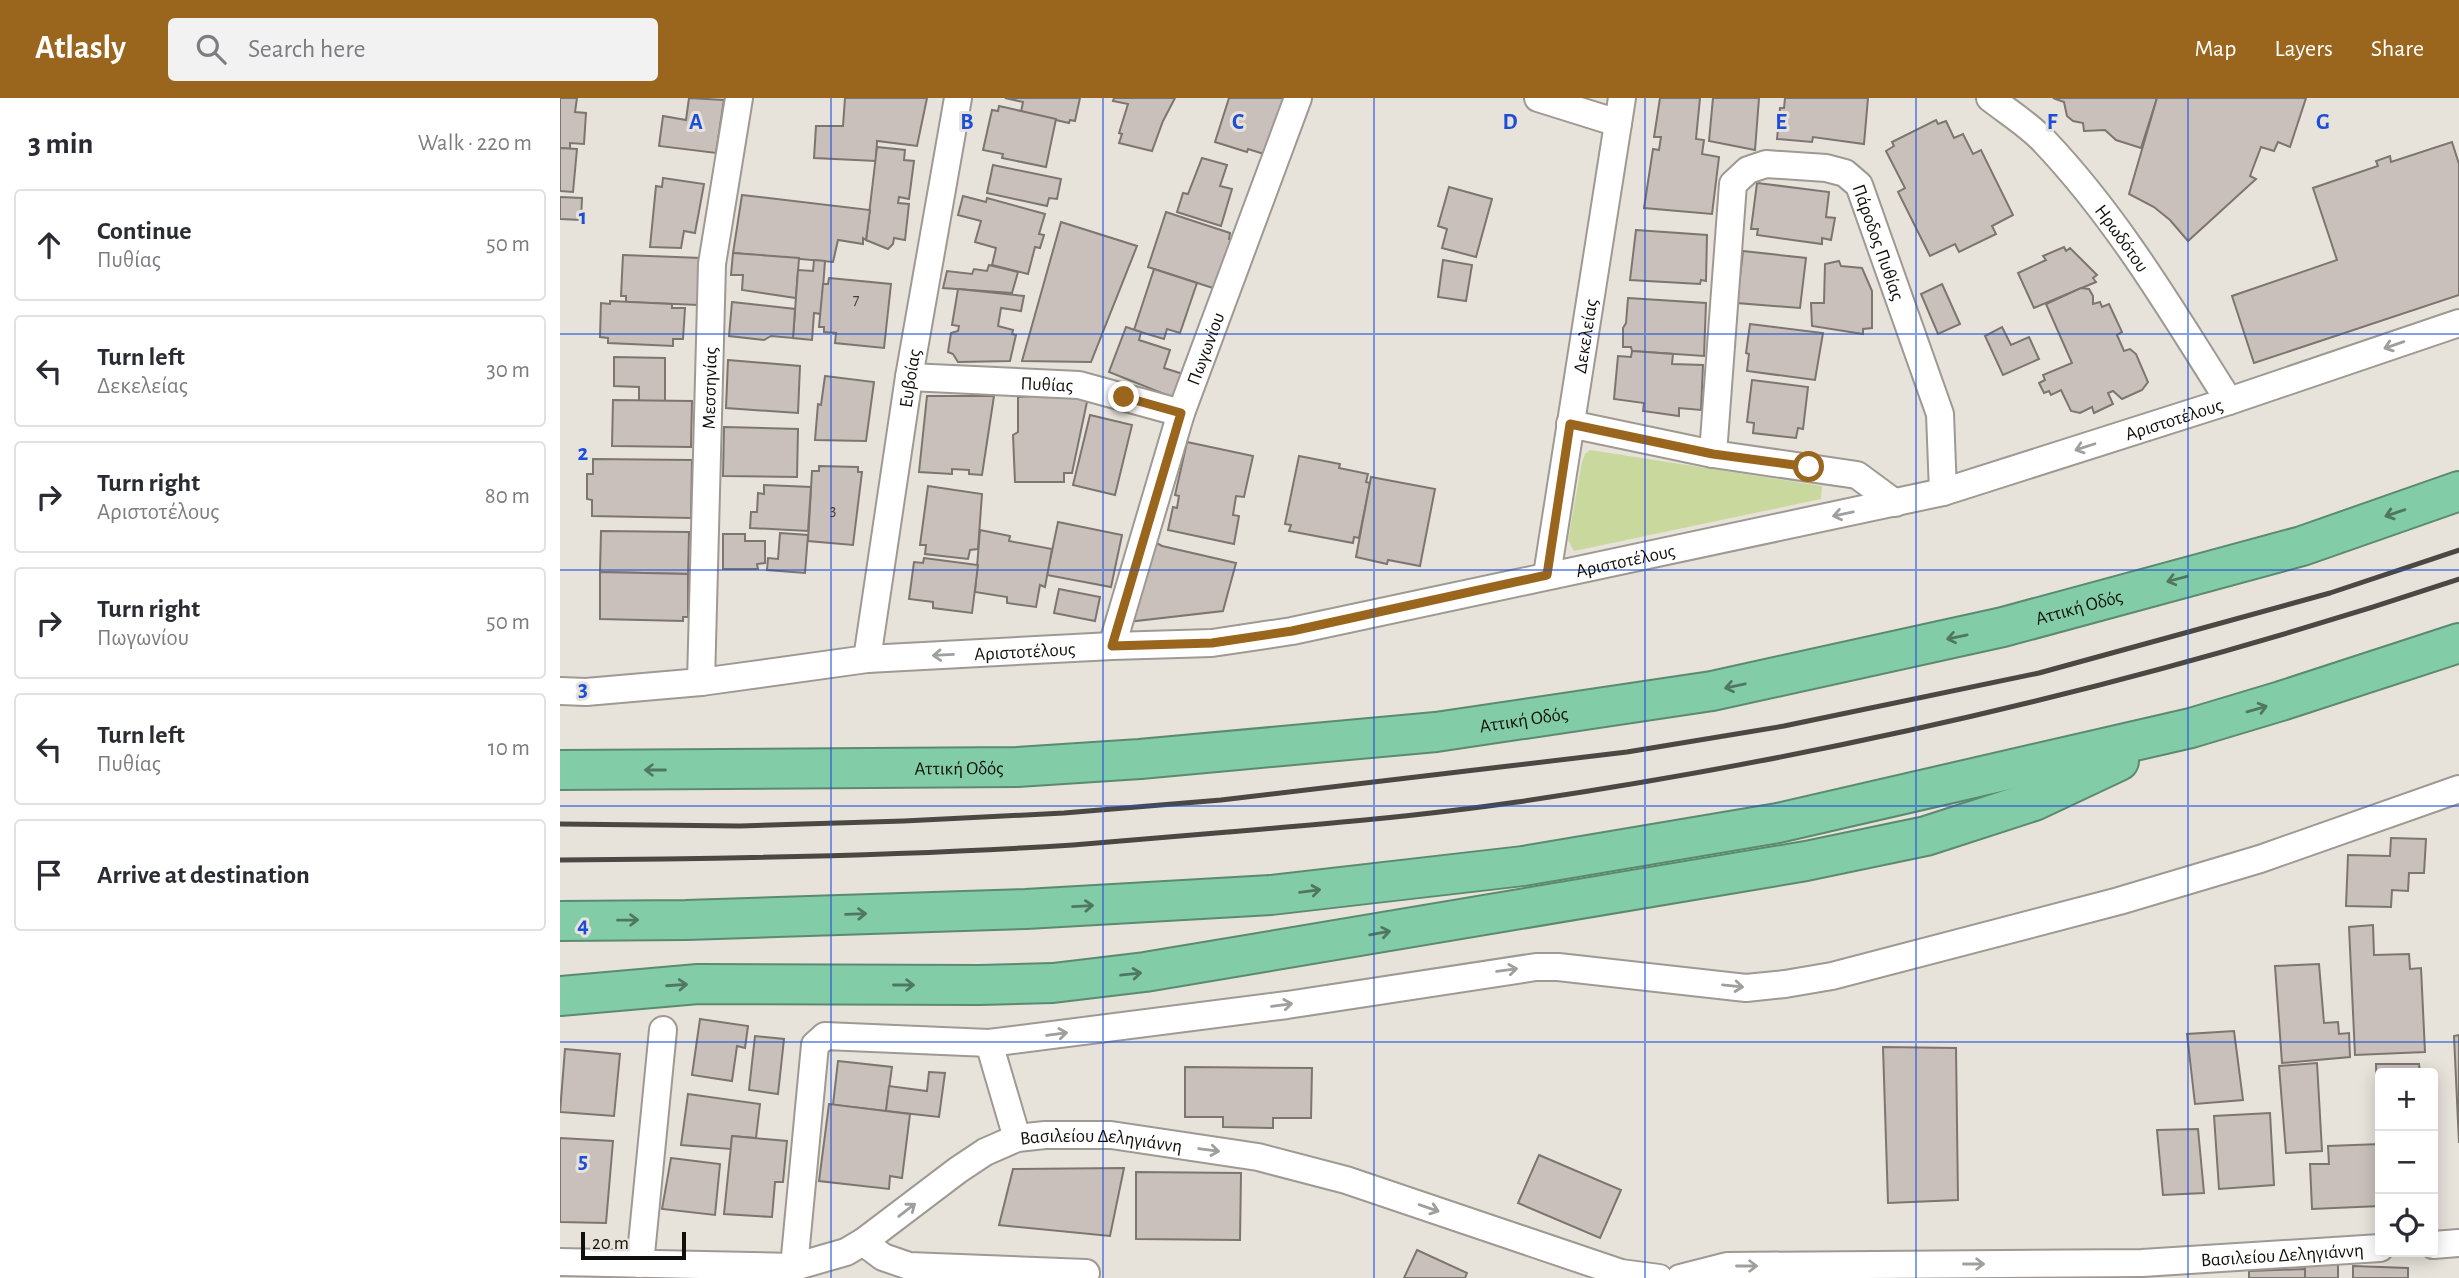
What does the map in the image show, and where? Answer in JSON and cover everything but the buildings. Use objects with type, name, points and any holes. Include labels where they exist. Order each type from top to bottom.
[{"type":"highway","name":"Αττική Οδός","points":[[560,770],[1017,767],[1140,759],[1436,732],[1712,691],[2003,627],[2302,545],[2459,491]]},
{"type":"highway","points":[[560,921],[686,920],[1013,909],[1230,898],[1497,869],[1778,823],[2191,728],[2281,702],[2459,643]]},
{"type":"highway","points":[[560,996],[698,984],[1053,983],[1185,966],[1806,861],[1926,836],[2034,801],[2191,728]]},
{"type":"highway","points":[[560,744],[664,744],[1017,767]]},
{"type":"street","name":"Μεσσηνίας","points":[[701,682],[712,264],[739,98]]},
{"type":"street","name":"Ευβοίας","points":[[867,659],[909,377],[958,98]]},
{"type":"street","name":"Πωγωνίου","points":[[1112,646],[1181,413],[1298,98]]},
{"type":"street","points":[[1538,98],[1620,110]]},
{"type":"street","name":"Ηρωδότου","points":[[1990,98],[2042,139],[2094,199],[2140,261],[2229,401]]},
{"type":"street","name":"Δεκελείας","points":[[1547,575],[1620,110]]},
{"type":"street","name":"Πάροδος Πυθίας","points":[[1713,454],[1733,184],[1748,170],[1766,164],[1825,168],[1845,173],[1859,185],[1940,414],[1942,492]]},
{"type":"street","name":"Αριστοτέλους","points":[[560,691],[586,692],[701,682],[867,659],[1212,643],[1292,631],[1942,492],[2229,401],[2459,323]]},
{"type":"street","name":"Πυθίας","points":[[909,377],[1079,385],[1181,413]]},
{"type":"street","points":[[1570,424],[1713,454],[1857,475],[1895,503]]},
{"type":"street","points":[[793,1267],[815,1045],[825,1036],[989,1043],[1287,1005],[1536,967],[1558,967],[1745,988],[1785,984],[1832,976],[2119,901],[2260,859],[2459,789]]},
{"type":"street","points":[[640,1264],[663,1030]]},
{"type":"street","points":[[989,1043],[1017,1138]]},
{"type":"street","name":"Βασιλείου Δεληγιάννη","points":[[560,1262],[640,1264],[696,1271],[793,1267],[846,1252],[958,1170],[1017,1138],[1045,1135],[1111,1135],[1258,1157],[1346,1180],[1620,1273],[1659,1278]]},
{"type":"street","points":[[863,1242],[908,1272],[1086,1273]]},
{"type":"street","points":[[2438,1245],[2459,1243]]},
{"type":"street","name":"Βασιλείου Δεληγιάννη","points":[[1680,1278],[1727,1266],[2143,1271],[2375,1248]]},
{"type":"green space","points":[[1590,450],[1822,486],[1821,499],[1574,551],[1568,540],[1582,462]]},
{"type":"railway","points":[[560,824],[740,826],[1064,813],[1221,800],[1627,752],[1784,726],[2039,673],[2330,593],[2459,550]]},
{"type":"railway","points":[[560,860],[817,856],[1073,845],[1373,819],[1517,802],[1756,762],[1993,711],[2228,650],[2459,579]]},
{"type":"route","points":[[1124,397],[1181,413],[1112,646],[1212,643],[1292,631],[1547,575],[1570,424],[1713,454],[1809,467]]}]
